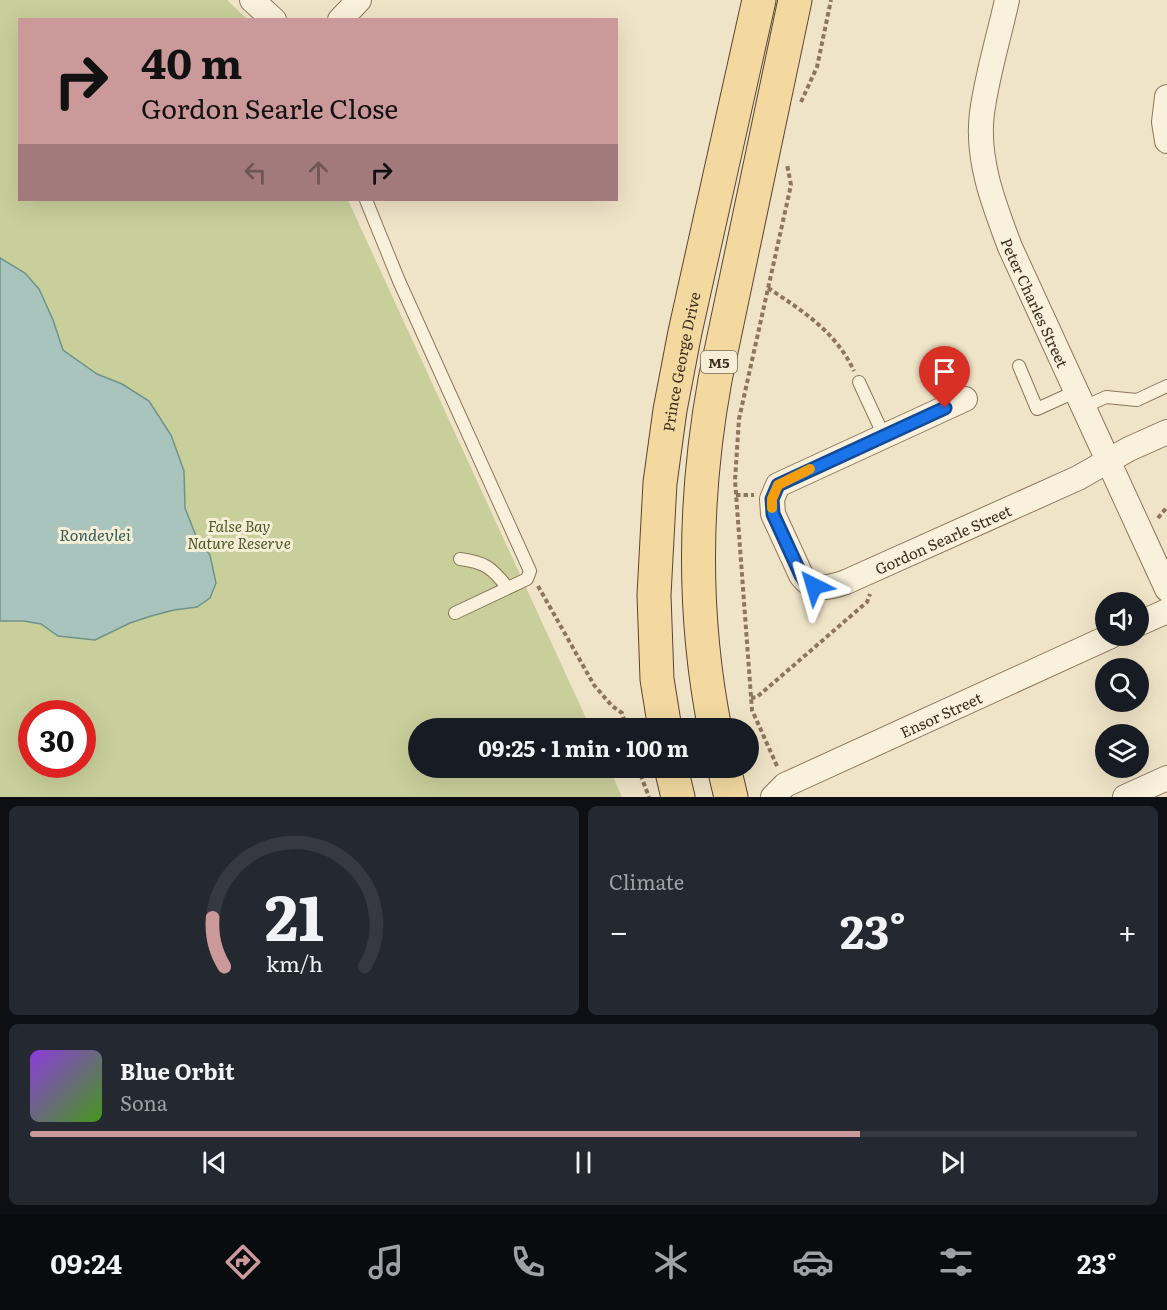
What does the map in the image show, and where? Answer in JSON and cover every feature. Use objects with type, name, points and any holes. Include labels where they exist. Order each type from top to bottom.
[{"type":"main road","name":"Prince George Drive","points":[[663,718],[657,679],[654,595],[660,483],[670,410],[685,332],[759,0]]},
{"type":"main road","name":"M5","points":[[713,718],[706,676],[698,597],[701,479],[715,380],[795,0]]},
{"type":"main road","points":[[673,778],[678,797]]},
{"type":"main road","points":[[726,778],[731,797]]},
{"type":"street","points":[[252,0],[271,18]]},
{"type":"street","points":[[342,18],[359,0]]},
{"type":"street","name":"Peter Charles Street","points":[[1007,0],[982,113],[984,162],[993,200],[1010,247],[1167,589]]},
{"type":"street","points":[[1167,97],[1164,123],[1167,141]]},
{"type":"street","points":[[884,436],[965,399]]},
{"type":"street","name":"Gordon Searle Street","points":[[884,436],[778,485],[772,499],[773,514],[806,583],[823,588],[832,587],[1078,478],[1129,449],[1167,432]]},
{"type":"street","points":[[1149,619],[1167,611]]},
{"type":"street","name":"Ensor Street","points":[[777,786],[785,785],[1095,643]]},
{"type":"street","points":[[1125,797],[1167,778]]},
{"type":"lane","points":[[366,201],[399,281],[530,571],[528,577],[455,613]]},
{"type":"lane","points":[[1019,366],[1037,409],[1080,399],[1106,396],[1137,400],[1167,386]]},
{"type":"lane","points":[[859,382],[884,436]]},
{"type":"lane","points":[[460,559],[475,561],[491,569],[507,587]]},
{"type":"path","points":[[799,108],[817,67],[831,0]]},
{"type":"path","points":[[777,786],[752,710],[735,480],[739,418],[791,185],[786,159]]},
{"type":"path","points":[[768,288],[804,312],[831,334],[847,355],[859,382]]},
{"type":"path","points":[[751,699],[757,697],[867,602],[882,566]]},
{"type":"path","points":[[528,577],[542,589],[568,643],[594,685],[622,713],[624,718]]},
{"type":"path","points":[[642,778],[649,797]]},
{"type":"green space","name":"False Bay Nature Reserve","points":[[0,0],[227,0],[246,18],[18,18],[18,201],[348,201],[586,718],[408,718],[408,778],[613,778],[622,797],[0,797]]},
{"type":"water","name":"Rondevlei","points":[[0,258],[25,273],[39,289],[63,350],[97,374],[122,384],[149,401],[171,435],[184,471],[185,508],[196,536],[210,555],[216,583],[210,598],[197,607],[151,616],[130,623],[95,640],[58,636],[41,624],[0,621]]},
{"type":"slow traffic","points":[[772,508],[772,499],[778,485],[810,469]]},
{"type":"route","points":[[814,586],[806,583],[801,575],[773,514],[772,499],[778,485],[945,408]]}]
